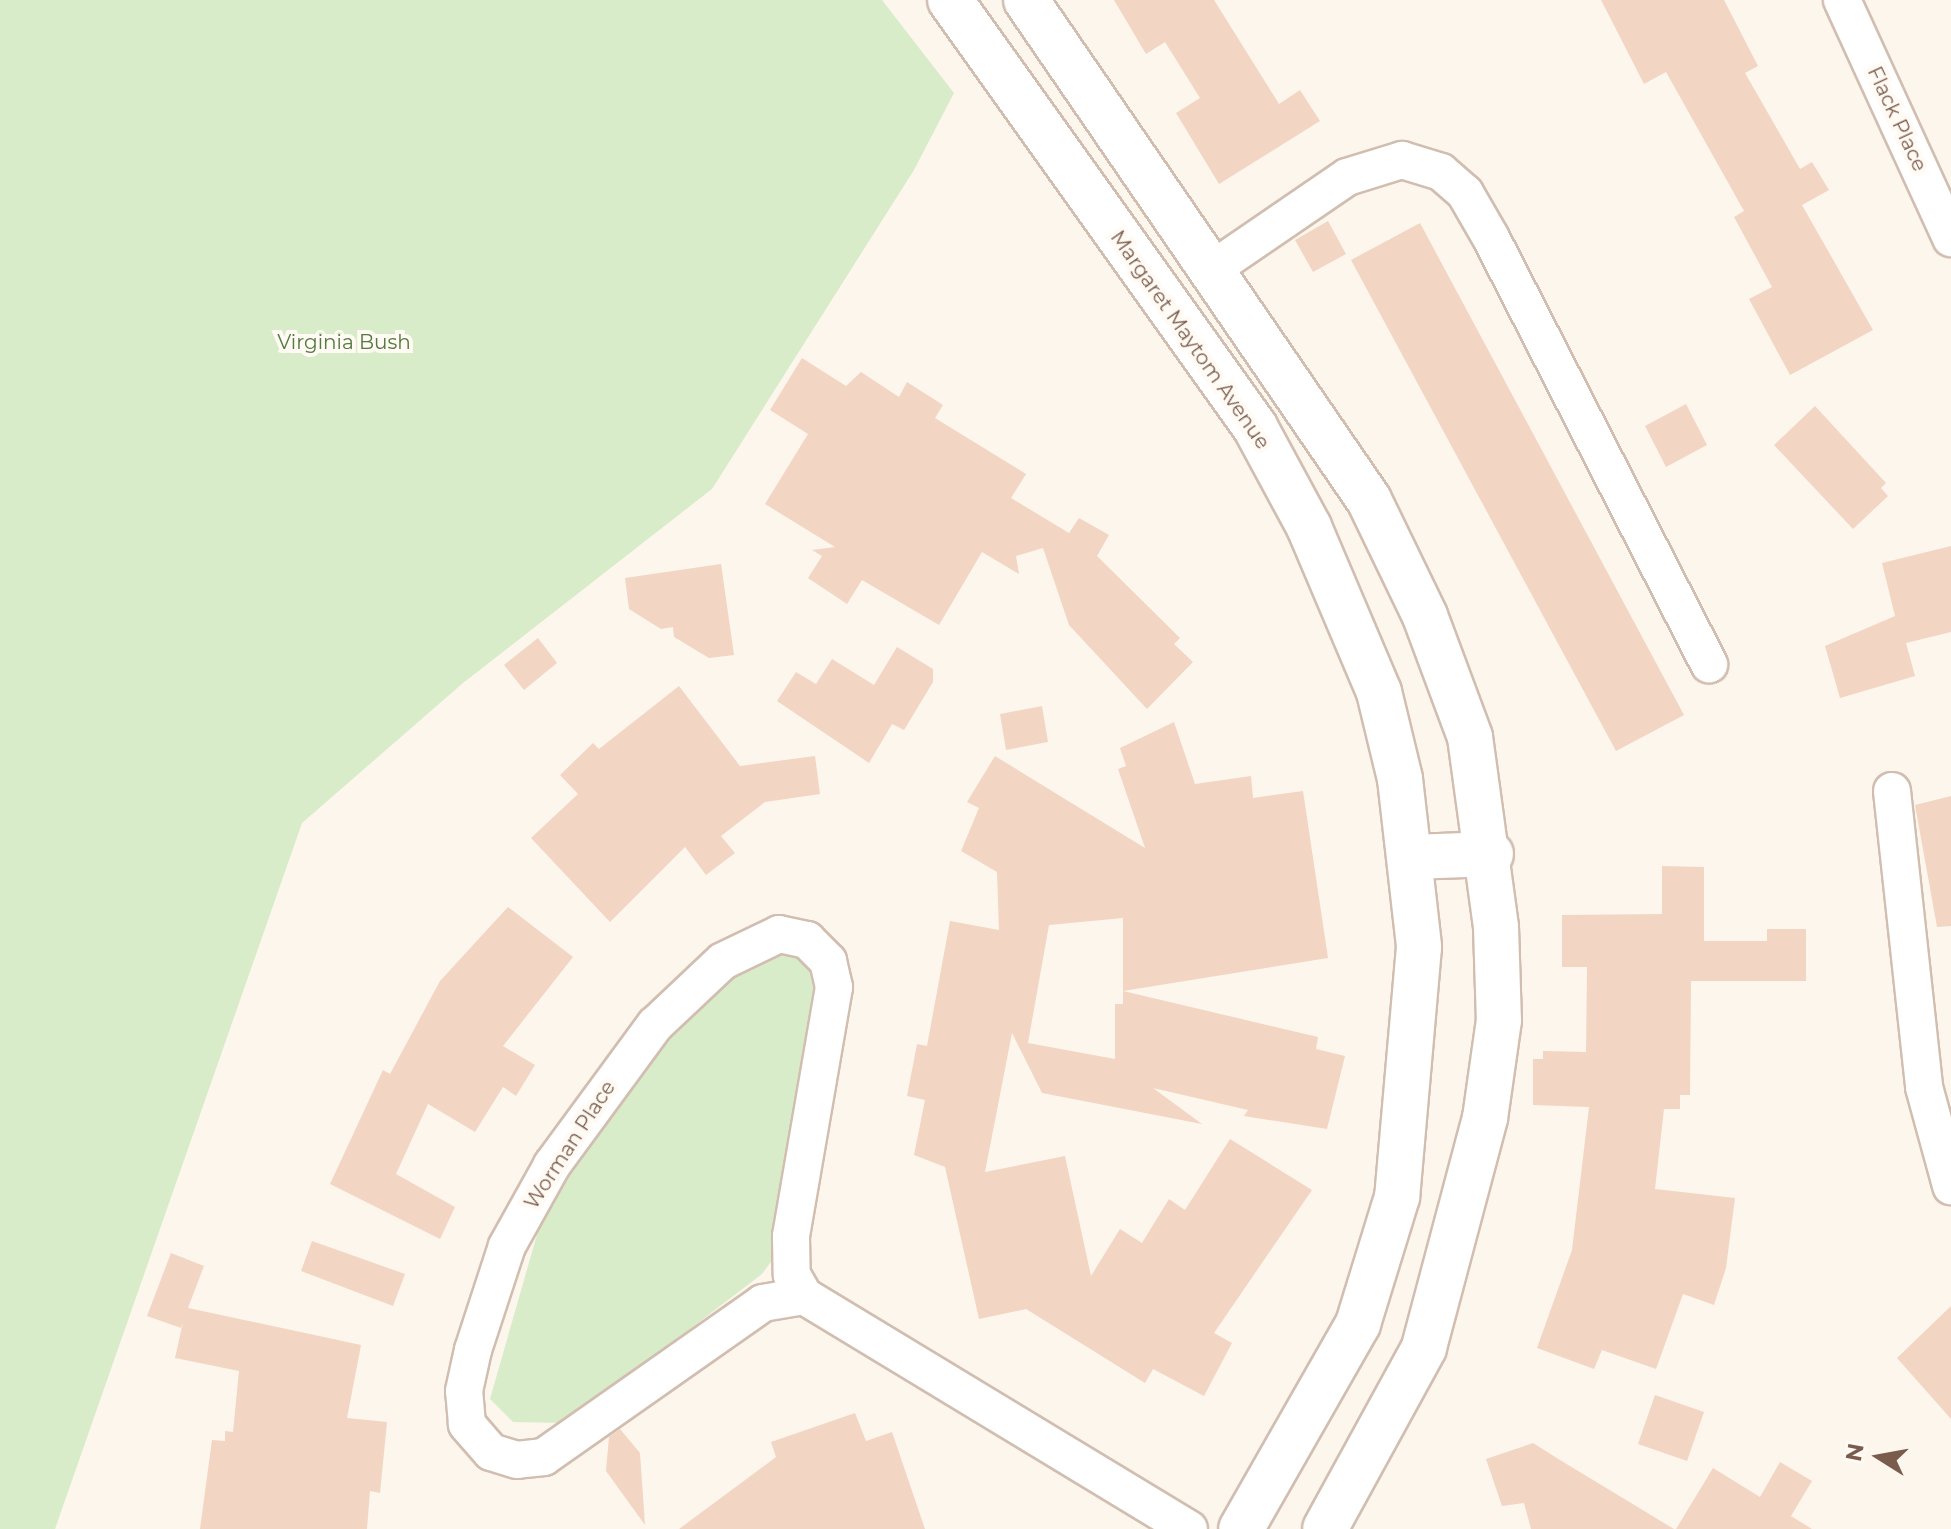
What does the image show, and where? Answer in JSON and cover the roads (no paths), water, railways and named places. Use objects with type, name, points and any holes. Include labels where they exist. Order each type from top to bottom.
[{"type":"street","name":"Margaret Maytom Avenue","points":[[950,0],[1262,439],[1309,527],[1379,692],[1413,857],[1419,961],[1397,1197],[1358,1324],[1241,1529]]},
{"type":"street","points":[[1026,0],[1214,268],[1369,500],[1425,616],[1470,737],[1491,854],[1499,1020],[1459,1233],[1424,1348],[1325,1529]]},
{"type":"street","name":"Flack Place","points":[[1842,0],[1951,238]]},
{"type":"street","points":[[1214,268],[1287,214],[1347,177],[1402,160],[1441,172],[1465,193],[1709,664]]},
{"type":"street","points":[[1892,791],[1924,1087],[1951,1186]]},
{"type":"street","points":[[1413,857],[1491,854]]},
{"type":"street","name":"Worman Place","points":[[779,934],[807,940],[828,961],[834,987],[791,1236],[792,1275],[804,1296],[763,1303],[544,1457],[517,1460],[491,1452],[467,1424],[464,1391],[478,1335],[507,1246],[552,1165],[655,1025],[723,961],[779,934]]},
{"type":"street","points":[[804,1296],[1189,1529]]},
{"type":"park label","name":"Virginia Bush","points":[[344,342]]}]
